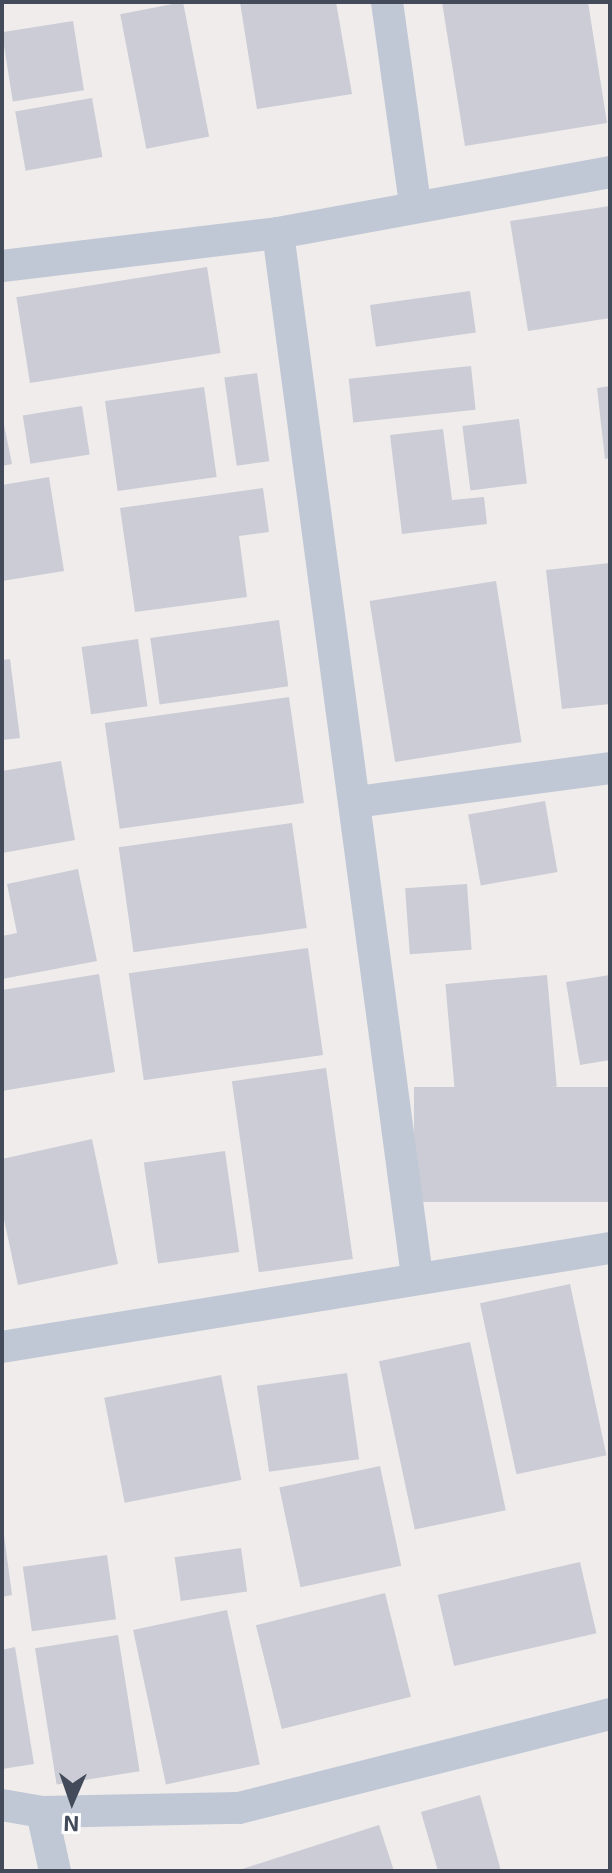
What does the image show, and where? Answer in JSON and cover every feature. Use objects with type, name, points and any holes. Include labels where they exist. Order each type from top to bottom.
[{"type":"street","points":[[387,2],[415,204]]},
{"type":"street","points":[[2,266],[278,233],[415,204],[610,172]]},
{"type":"street","points":[[278,233],[417,1276]]},
{"type":"street","points":[[356,802],[610,768]]},
{"type":"street","points":[[2,1347],[417,1276],[610,1248]]},
{"type":"street","points":[[2,1805],[42,1812],[239,1808],[610,1714]]},
{"type":"street","points":[[42,1812],[55,1871]]},
{"type":"building","points":[[183,2],[209,136],[146,149],[120,14]]},
{"type":"building","points":[[240,2],[336,2],[352,94],[257,109]]},
{"type":"building","points":[[442,2],[588,2],[607,123],[465,146]]},
{"type":"building","points":[[73,21],[84,90],[13,101],[2,32]]},
{"type":"building","points":[[92,98],[102,157],[26,171],[15,112]]},
{"type":"building","points":[[610,206],[610,318],[528,331],[510,221]]},
{"type":"building","points":[[207,267],[221,353],[30,383],[16,297]]},
{"type":"building","points":[[470,291],[476,333],[376,347],[370,305]]},
{"type":"building","points":[[471,366],[476,410],[353,423],[349,379]]},
{"type":"building","points":[[257,373],[269,461],[237,466],[224,378]]},
{"type":"building","points":[[610,386],[610,458],[605,459],[597,388]]},
{"type":"building","points":[[204,387],[217,477],[118,491],[105,401]]},
{"type":"building","points":[[82,406],[90,454],[30,464],[23,415]]},
{"type":"building","points":[[2,415],[12,464],[2,466]]},
{"type":"building","points":[[519,419],[527,484],[470,490],[462,426]]},
{"type":"building","points":[[443,429],[452,500],[484,497],[487,524],[402,534],[390,435]]},
{"type":"building","points":[[49,477],[64,571],[2,581],[2,485]]},
{"type":"building","points":[[263,488],[269,532],[239,536],[247,597],[135,612],[120,508]]},
{"type":"building","points":[[610,563],[610,704],[562,709],[546,570]]},
{"type":"building","points":[[496,581],[521,742],[395,762],[370,601]]},
{"type":"building","points":[[279,620],[288,686],[160,704],[150,638]]},
{"type":"building","points":[[138,639],[147,706],[91,714],[82,647]]},
{"type":"building","points":[[10,659],[20,738],[2,740],[2,660]]},
{"type":"building","points":[[289,697],[304,803],[120,829],[105,723]]},
{"type":"building","points":[[61,761],[75,840],[2,853],[2,771]]},
{"type":"building","points":[[545,801],[558,872],[481,885],[468,815]]},
{"type":"building","points":[[292,823],[307,928],[133,952],[119,847]]},
{"type":"building","points":[[78,869],[97,961],[2,979],[2,936],[17,933],[7,884]]},
{"type":"building","points":[[467,884],[472,950],[410,954],[405,888]]},
{"type":"building","points":[[308,948],[323,1055],[144,1080],[129,973]]},
{"type":"building","points":[[99,974],[115,1072],[2,1091],[2,990]]},
{"type":"building","points":[[547,975],[557,1087],[455,1095],[445,984]]},
{"type":"building","points":[[610,975],[610,1060],[580,1065],[566,982]]},
{"type":"building","points":[[326,1068],[353,1259],[259,1272],[232,1081]]},
{"type":"building","points":[[414,1087],[610,1087],[610,1202],[414,1202]]},
{"type":"building","points":[[92,1139],[118,1264],[18,1285],[2,1210],[2,1159]]},
{"type":"building","points":[[225,1151],[239,1252],[158,1263],[144,1162]]},
{"type":"building","points":[[570,1284],[606,1455],[516,1474],[480,1303]]},
{"type":"building","points":[[470,1342],[506,1510],[415,1530],[379,1361]]},
{"type":"building","points":[[347,1373],[359,1459],[269,1472],[257,1386]]},
{"type":"building","points":[[221,1375],[241,1480],[125,1503],[104,1398]]},
{"type":"building","points":[[380,1466],[401,1566],[300,1587],[279,1487]]},
{"type":"building","points":[[2,1536],[12,1595],[2,1597]]},
{"type":"building","points":[[241,1548],[247,1592],[181,1601],[175,1557]]},
{"type":"building","points":[[107,1555],[116,1619],[32,1631],[23,1567]]},
{"type":"building","points":[[580,1562],[596,1633],[454,1666],[438,1595]]},
{"type":"building","points":[[385,1593],[411,1697],[282,1729],[256,1625]]},
{"type":"building","points":[[227,1610],[260,1765],[166,1785],[133,1630]]},
{"type":"building","points":[[118,1635],[140,1771],[57,1784],[35,1648]]},
{"type":"building","points":[[15,1647],[34,1764],[2,1769],[2,1650]]},
{"type":"building","points":[[480,1795],[501,1871],[438,1871],[421,1812]]},
{"type":"building","points":[[379,1825],[394,1871],[239,1871],[239,1870]]}]
